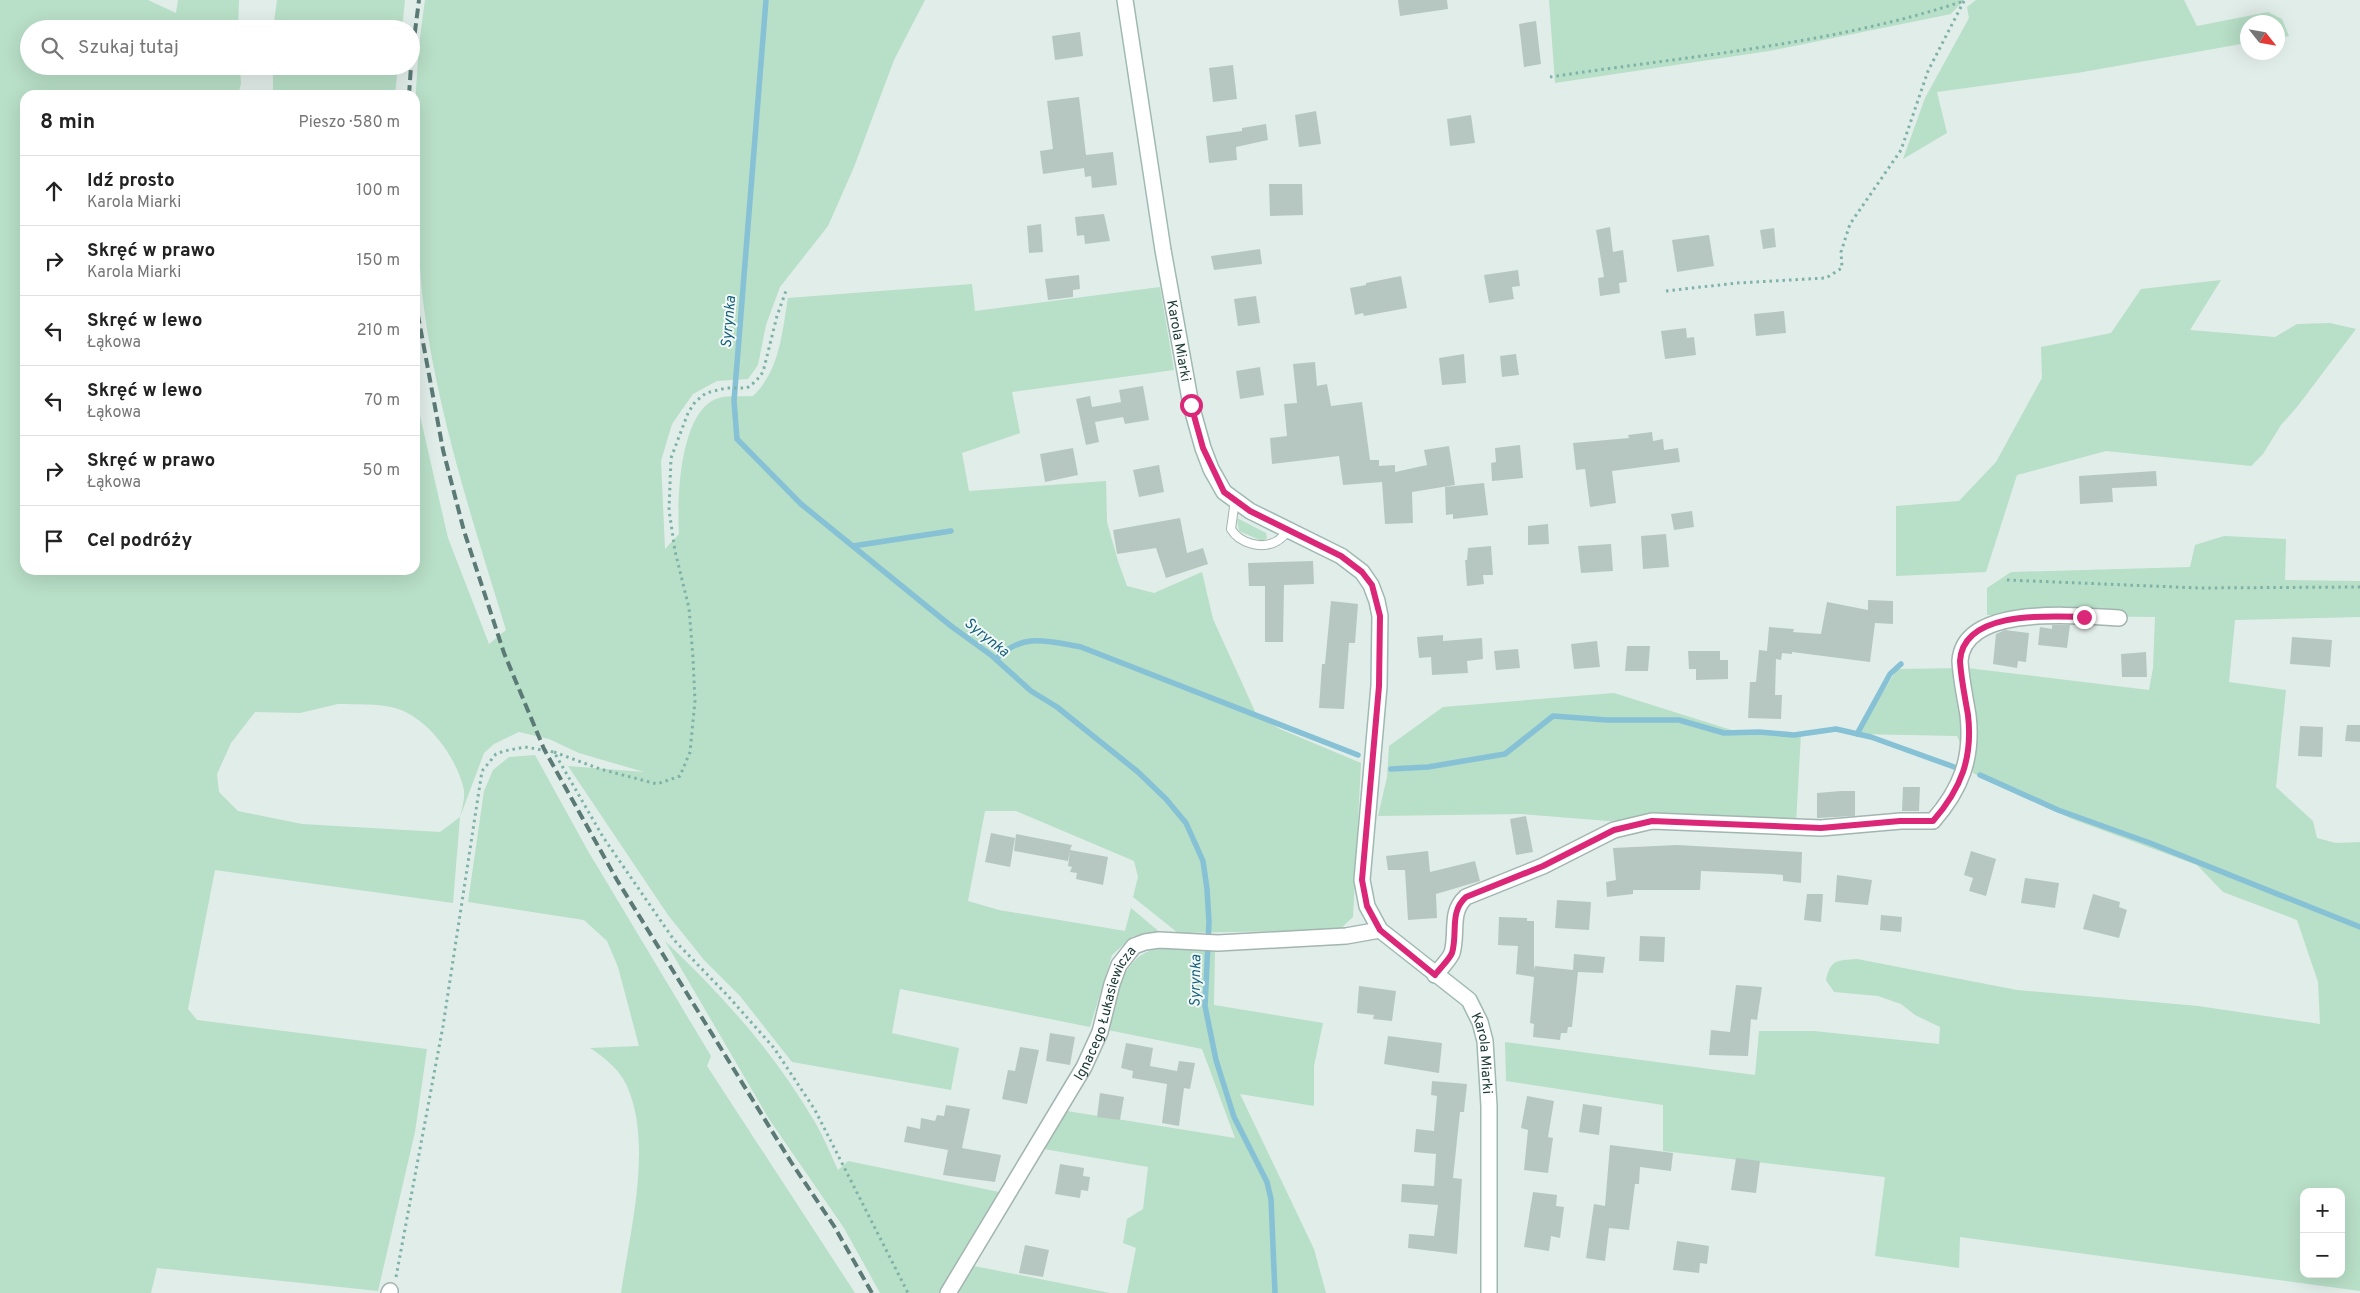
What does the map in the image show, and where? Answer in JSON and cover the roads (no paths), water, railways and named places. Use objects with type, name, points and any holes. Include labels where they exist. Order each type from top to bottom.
[{"type":"street","name":"Karola Miarki","points":[[1125,0],[1164,250],[1191,405],[1203,448],[1224,492],[1250,511],[1341,556],[1362,572],[1372,585],[1380,616],[1379,686],[1362,880],[1367,906],[1380,930],[1468,1000],[1480,1022],[1485,1041],[1489,1106],[1489,1293]]},
{"type":"street","points":[[1435,975],[1452,954],[1456,912],[1466,897],[1543,866],[1614,830],[1652,821],[1821,828],[1900,821],[1933,821],[1946,806],[1965,770],[1970,740],[1960,654],[1971,638],[2002,620],[2038,616],[2119,618]]},
{"type":"street","name":"Ignacego Łukasiewicza","points":[[948,1293],[1084,1067],[1100,1032],[1112,984],[1125,955],[1134,946],[1145,942],[1218,943],[1346,936],[1380,930]]},
{"type":"lane","points":[[1235,500],[1232,529],[1244,541],[1251,544],[1276,542],[1289,531]]},
{"type":"waterway","name":"Syrynka","points":[[766,0],[734,401],[737,439],[801,504],[951,626],[991,655],[1031,691],[1057,707],[1138,772],[1166,799],[1186,823],[1203,861],[1207,889],[1209,922],[1205,1006],[1216,1060],[1234,1117],[1267,1182],[1271,1199],[1275,1293]]},
{"type":"waterway","points":[[853,546],[951,531]]},
{"type":"waterway","points":[[996,659],[1006,650],[1026,642],[1046,641],[1081,647],[1358,755]]},
{"type":"waterway","points":[[1857,734],[1890,674],[1901,664]]},
{"type":"waterway","points":[[1391,769],[1428,767],[1505,754],[1553,716],[1607,720],[1679,720],[1724,733],[1759,732],[1794,735],[1836,729],[1871,737],[1957,768]]},
{"type":"waterway","points":[[1980,775],[2058,810],[2150,843],[2360,927]]},
{"type":"railway","points":[[416,20],[419,0]]},
{"type":"railway","points":[[409,90],[410,75]]},
{"type":"railway","points":[[420,326],[443,450],[464,531],[504,653],[544,749],[617,880],[791,1162],[834,1226],[872,1293]]}]
